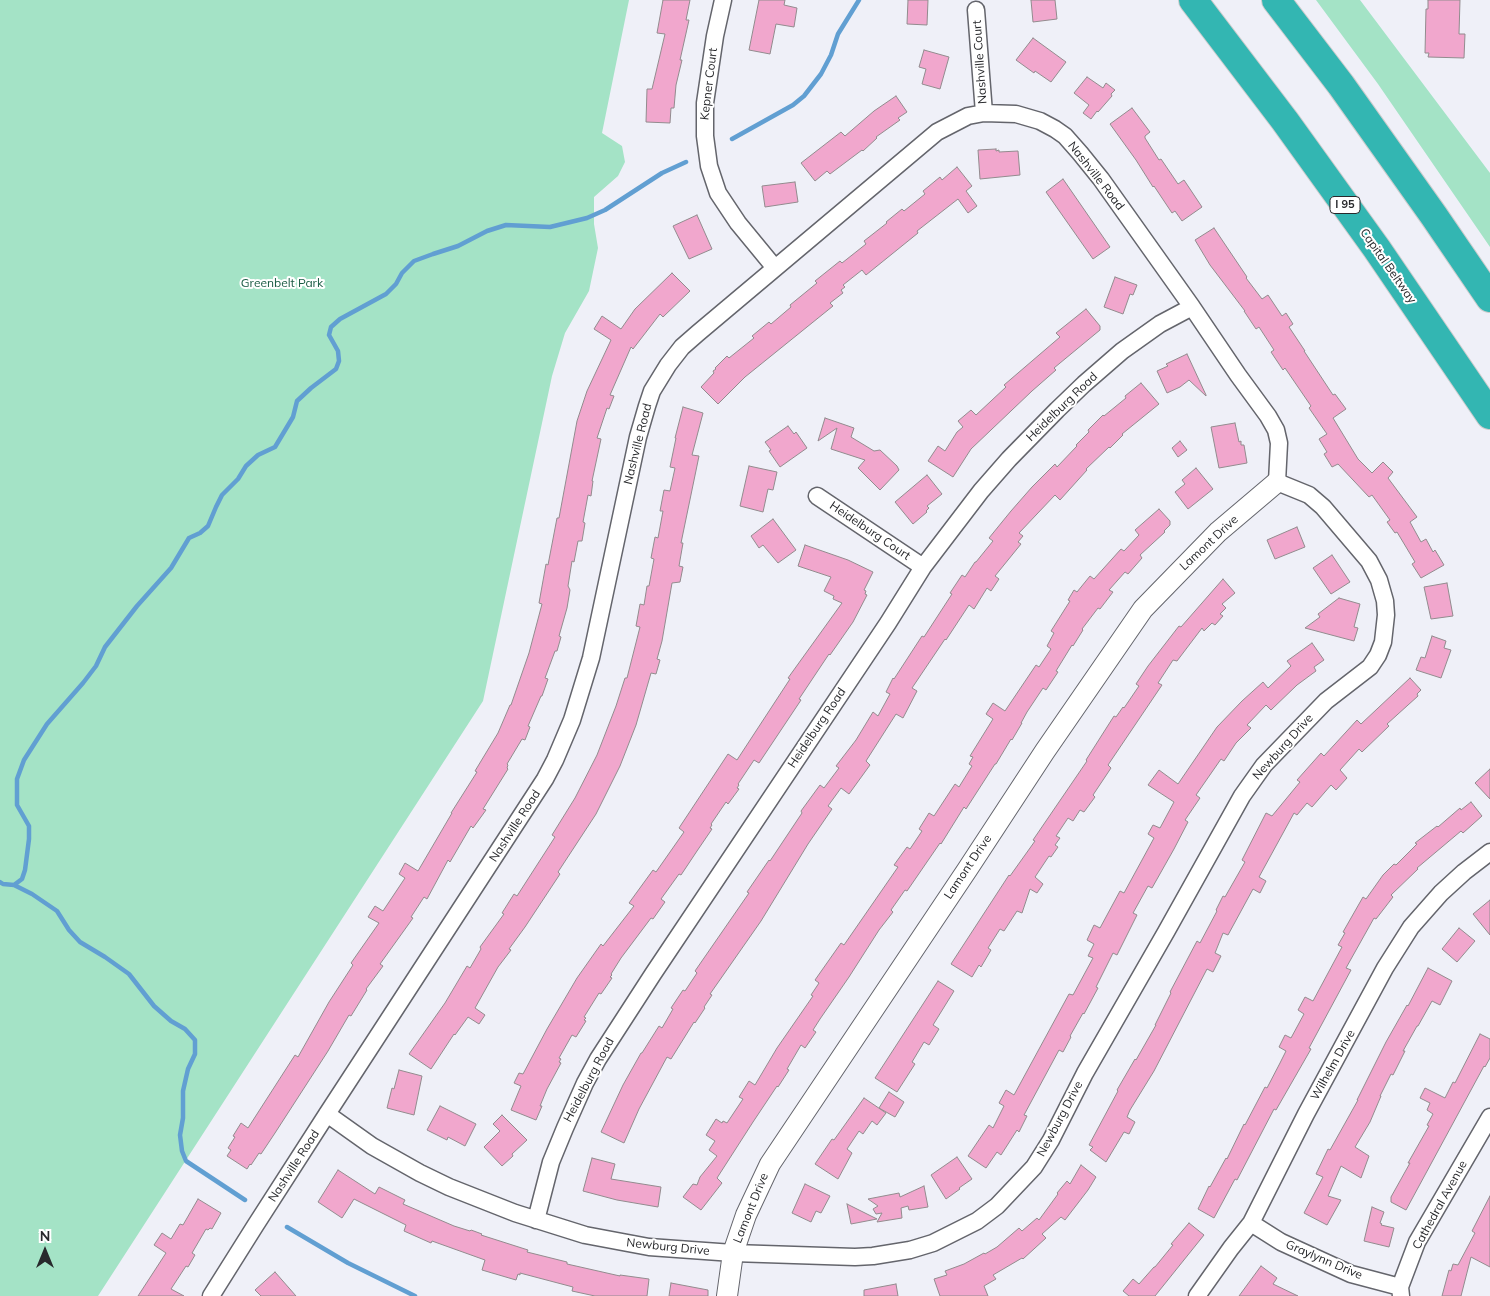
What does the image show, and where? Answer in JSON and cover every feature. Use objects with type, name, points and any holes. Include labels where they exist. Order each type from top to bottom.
[{"type":"highway","name":"Capital Beltway","points":[[1193,0],[1377,249],[1490,415]]},
{"type":"highway","points":[[1276,0],[1346,93],[1490,298]]},
{"type":"street","name":"Kepner Court","points":[[724,0],[715,36],[705,103],[705,136],[708,166],[718,193],[738,223],[775,268]]},
{"type":"street","name":"Nashville Court","points":[[976,10],[984,113]]},
{"type":"street","name":"Nashville Road","points":[[212,1296],[546,778],[555,760],[572,720],[591,658],[638,437],[652,391],[668,365],[682,348],[936,132],[968,116],[984,113],[1004,113],[1040,120],[1065,136],[1101,179],[1274,424],[1279,442],[1277,482]]},
{"type":"street","name":"Heidelburg Road","points":[[536,1220],[551,1162],[598,1059],[888,623],[923,567],[981,491],[1057,410],[1122,351],[1160,324],[1192,307]]},
{"type":"street","name":"Newburg Drive","points":[[328,1114],[372,1146],[420,1173],[482,1201],[585,1235],[648,1247],[733,1253],[873,1256],[910,1250],[933,1243],[977,1221],[997,1206],[1034,1167],[1051,1140],[1085,1073],[1242,796],[1264,765],[1280,748],[1326,700],[1370,667],[1381,649],[1385,631],[1386,601],[1379,580],[1369,561],[1324,507],[1309,495],[1277,482]]},
{"type":"street","name":"Lamont Drive","points":[[727,1296],[733,1253],[746,1215],[770,1164],[1045,750],[1130,626],[1157,593],[1196,552],[1277,482]]},
{"type":"street","name":"Heidelburg Court","points":[[817,496],[923,567]]},
{"type":"street","name":"Wilhelm Drive","points":[[1197,1296],[1251,1223],[1306,1114],[1385,968],[1401,943],[1417,920],[1441,893],[1490,852]]},
{"type":"street","name":"Cathedral Avenue","points":[[1401,1292],[1417,1242],[1490,1117]]},
{"type":"street","name":"Graylynn Drive","points":[[1251,1223],[1281,1242],[1350,1274],[1401,1292]]},
{"type":"green space","name":"Greenbelt Park","points":[[0,0],[629,0],[602,133],[622,146],[625,162],[618,176],[594,197],[594,224],[598,248],[589,291],[565,333],[552,376],[483,701],[98,1296],[0,1296]]},
{"type":"green space","points":[[1316,0],[1360,0],[1490,173],[1490,247],[1378,84]]},
{"type":"building","points":[[663,0],[690,0],[686,20],[689,20],[680,60],[682,60],[676,85],[674,108],[671,108],[670,123],[646,122],[647,89],[652,89],[665,34],[657,33]]},
{"type":"building","points":[[759,0],[785,0],[784,5],[797,8],[794,27],[776,24],[770,54],[749,50]]},
{"type":"building","points":[[908,0],[928,0],[927,25],[907,24]]},
{"type":"building","points":[[1031,0],[1055,0],[1057,19],[1033,22]]},
{"type":"building","points":[[1428,0],[1460,0],[1459,34],[1465,34],[1464,58],[1428,57],[1429,53],[1425,53]]},
{"type":"building","points":[[1033,38],[1066,62],[1051,82],[1016,60]]},
{"type":"building","points":[[924,50],[949,57],[940,89],[922,84],[926,69],[919,67]]},
{"type":"building","points":[[1087,77],[1103,88],[1106,83],[1115,90],[1111,94],[1112,96],[1091,119],[1083,113],[1089,105],[1074,93]]},
{"type":"building","points":[[896,96],[907,112],[898,118],[900,120],[876,137],[863,151],[830,174],[827,171],[815,181],[801,163],[841,132],[845,136],[874,111]]},
{"type":"building","points":[[1132,108],[1150,132],[1145,138],[1159,160],[1161,159],[1178,184],[1184,180],[1202,207],[1182,221],[1175,211],[1172,213],[1110,124]]},
{"type":"building","points":[[996,149],[999,152],[1018,151],[1020,175],[980,179],[978,150]]},
{"type":"building","points":[[957,167],[972,186],[966,191],[977,206],[968,213],[958,199],[866,275],[862,270],[843,285],[845,287],[841,290],[843,293],[830,303],[833,306],[745,377],[718,404],[701,387],[727,356],[729,358],[754,338],[752,336],[769,322],[771,324],[791,307],[790,305],[817,283],[815,281],[840,261],[842,263],[866,244],[864,241],[886,222],[902,209],[904,211],[925,194],[923,191],[940,177],[942,180]]},
{"type":"building","points":[[1063,179],[1110,247],[1093,259],[1046,192]]},
{"type":"building","points":[[795,182],[798,202],[765,207],[762,186]]},
{"type":"building","points":[[697,215],[712,249],[689,259],[673,226]]},
{"type":"building","points":[[1214,228],[1262,299],[1268,295],[1282,316],[1286,313],[1293,324],[1289,327],[1304,351],[1333,395],[1335,394],[1346,409],[1333,418],[1358,459],[1372,473],[1383,462],[1393,472],[1388,478],[1417,517],[1410,522],[1421,542],[1426,539],[1433,552],[1435,550],[1444,565],[1421,578],[1412,564],[1415,562],[1397,532],[1395,533],[1387,522],[1390,520],[1372,495],[1369,497],[1338,464],[1332,467],[1324,454],[1327,452],[1319,439],[1327,434],[1309,408],[1311,406],[1285,368],[1283,370],[1271,352],[1274,350],[1259,327],[1256,329],[1245,311],[1210,265],[1195,240]]},
{"type":"building","points":[[672,273],[690,291],[663,317],[660,314],[633,349],[631,347],[610,395],[614,396],[609,409],[607,408],[597,438],[601,439],[592,481],[591,496],[588,495],[582,541],[578,541],[574,562],[572,561],[568,586],[570,590],[559,636],[561,637],[545,678],[548,679],[542,696],[528,726],[530,727],[525,740],[522,739],[507,764],[508,769],[483,809],[486,810],[473,828],[471,826],[450,862],[448,860],[427,899],[424,897],[411,917],[413,918],[380,964],[383,966],[366,989],[351,1016],[349,1015],[275,1133],[261,1154],[259,1153],[247,1169],[227,1156],[231,1150],[228,1148],[235,1137],[233,1136],[241,1123],[248,1128],[295,1055],[298,1057],[329,1002],[353,965],[351,963],[379,923],[368,917],[375,906],[383,911],[405,878],[399,874],[405,863],[418,871],[477,772],[475,771],[498,733],[511,705],[529,653],[542,604],[539,603],[546,564],[548,565],[557,518],[559,518],[577,421],[587,391],[611,340],[594,329],[602,316],[621,329],[635,309]]},
{"type":"building","points":[[1115,277],[1137,285],[1133,295],[1130,294],[1123,314],[1104,307]]},
{"type":"building","points":[[1086,309],[1100,326],[1100,330],[1054,368],[1056,370],[971,449],[953,477],[928,461],[938,446],[945,451],[957,432],[963,427],[958,421],[971,410],[976,415],[1006,387],[1004,385],[1060,337],[1056,333]]},
{"type":"building","points":[[1187,354],[1206,396],[1189,380],[1167,393],[1157,371],[1168,366],[1166,364]]},
{"type":"building","points":[[1141,383],[1159,404],[1122,434],[1110,448],[1086,469],[1060,500],[1055,495],[1019,533],[1023,536],[1018,542],[1021,544],[995,576],[999,579],[991,591],[987,588],[974,609],[969,605],[912,688],[917,691],[903,718],[896,714],[866,761],[870,765],[849,794],[841,788],[828,806],[832,809],[808,844],[761,921],[710,994],[712,995],[705,1008],[671,1059],[667,1057],[639,1109],[624,1143],[601,1132],[623,1085],[641,1053],[659,1026],[662,1028],[673,1009],[671,1008],[697,973],[695,971],[802,813],[801,811],[820,785],[824,788],[839,768],[836,766],[856,740],[873,712],[878,716],[890,694],[886,692],[893,678],[922,636],[924,637],[962,575],[965,577],[993,541],[989,538],[1032,487],[1055,464],[1057,467],[1103,415],[1126,398],[1125,396]]},
{"type":"building","points":[[683,407],[703,413],[692,455],[699,456],[681,543],[683,543],[679,566],[683,567],[680,582],[672,583],[657,659],[660,660],[656,674],[651,673],[636,725],[620,766],[596,814],[558,872],[560,874],[509,949],[511,950],[498,967],[475,1008],[485,1015],[479,1024],[468,1017],[454,1034],[431,1069],[409,1054],[445,1003],[467,966],[470,968],[481,949],[480,947],[504,914],[502,913],[514,894],[517,896],[555,837],[552,835],[575,798],[597,755],[625,678],[627,678],[640,627],[636,626],[640,604],[644,605],[647,586],[649,586],[654,559],[651,558],[655,537],[658,538],[663,511],[660,511],[664,490],[670,491],[675,468],[670,467]]},
{"type":"building","points":[[825,418],[854,428],[851,437],[874,451],[880,450],[897,466],[899,470],[880,490],[858,468],[865,460],[831,449],[837,428],[818,441]]},
{"type":"building","points":[[1235,423],[1239,442],[1241,441],[1241,445],[1244,445],[1247,463],[1219,468],[1211,427]]},
{"type":"building","points":[[788,426],[794,434],[796,432],[807,448],[780,467],[765,442]]},
{"type":"building","points":[[1180,441],[1187,450],[1178,457],[1172,448]]},
{"type":"building","points":[[749,466],[777,472],[773,490],[768,489],[763,512],[740,506]]},
{"type":"building","points":[[1196,468],[1213,489],[1188,509],[1175,492],[1185,484],[1182,480]]},
{"type":"building","points":[[927,475],[942,494],[927,506],[929,508],[927,512],[913,524],[895,502]]},
{"type":"building","points":[[1159,509],[1170,521],[1170,525],[1140,555],[1142,558],[1128,574],[1125,572],[1109,590],[1113,592],[1082,629],[1056,671],[1058,672],[1046,690],[1043,688],[1012,740],[966,809],[964,807],[941,844],[891,910],[893,912],[813,1030],[816,1032],[805,1048],[801,1045],[787,1069],[789,1070],[717,1178],[722,1183],[701,1210],[683,1197],[693,1184],[697,1185],[700,1177],[717,1156],[709,1150],[715,1141],[706,1135],[716,1119],[722,1123],[723,1121],[727,1123],[743,1099],[739,1097],[749,1081],[755,1085],[777,1048],[813,996],[811,995],[819,983],[815,980],[841,943],[844,945],[898,867],[894,865],[907,847],[910,849],[922,831],[919,829],[929,813],[934,816],[955,784],[959,787],[972,766],[969,764],[973,757],[970,756],[993,719],[986,714],[993,703],[1005,711],[1036,665],[1039,667],[1051,649],[1047,646],[1054,633],[1051,631],[1070,601],[1068,600],[1074,590],[1077,592],[1090,576],[1094,579],[1121,549],[1124,551],[1139,535],[1135,530]]},
{"type":"building","points":[[773,519],[796,550],[778,563],[763,545],[759,548],[751,536]]},
{"type":"building","points":[[1297,527],[1305,547],[1275,559],[1267,540]]},
{"type":"building","points":[[805,545],[848,560],[873,572],[864,590],[867,595],[853,622],[799,699],[801,700],[759,763],[754,760],[738,784],[737,788],[739,789],[728,804],[726,802],[711,824],[710,828],[712,829],[681,875],[679,874],[661,899],[665,902],[621,958],[611,974],[610,977],[612,978],[601,994],[599,993],[584,1017],[586,1021],[576,1037],[572,1035],[559,1058],[561,1063],[547,1089],[536,1120],[511,1110],[521,1086],[514,1083],[519,1073],[523,1074],[577,978],[601,944],[603,946],[634,906],[629,903],[653,870],[656,872],[684,832],[679,828],[728,754],[737,760],[790,679],[788,678],[842,603],[833,599],[834,596],[824,591],[831,577],[798,566]]},
{"type":"building","points":[[1332,555],[1350,582],[1331,594],[1313,568]]},
{"type":"building","points":[[1223,579],[1235,593],[1222,604],[1226,608],[1220,614],[1223,616],[1215,625],[1212,623],[1204,631],[1202,628],[1177,661],[1173,660],[1158,683],[1162,685],[1108,765],[1111,768],[1093,795],[1095,797],[1084,812],[1080,810],[1073,821],[1068,818],[1056,836],[1060,838],[1055,845],[1058,847],[1051,857],[1049,856],[1035,877],[1043,884],[1037,893],[1030,889],[1022,913],[1017,911],[1004,931],[1000,929],[988,948],[991,950],[981,967],[979,965],[972,977],[951,964],[1009,875],[1035,841],[1033,840],[1087,761],[1114,716],[1116,717],[1124,708],[1139,686],[1136,684],[1148,666],[1179,626],[1181,627]]},
{"type":"building","points":[[1447,583],[1453,616],[1431,619],[1424,587]]},
{"type":"building","points":[[1339,598],[1360,604],[1354,627],[1358,628],[1354,641],[1305,628],[1320,617],[1318,614]]},
{"type":"building","points":[[1432,636],[1446,641],[1444,648],[1451,650],[1441,678],[1416,670],[1421,657],[1425,658]]},
{"type":"building","points":[[1312,643],[1324,660],[1314,667],[1316,671],[1297,685],[1271,710],[1266,705],[1247,725],[1251,728],[1236,743],[1224,761],[1221,759],[1196,795],[1200,798],[1185,820],[1188,822],[1174,849],[1152,888],[1148,886],[1133,913],[1137,915],[1117,955],[1113,953],[1096,987],[1098,988],[1070,1036],[1063,1052],[1059,1050],[1024,1115],[1027,1116],[1019,1132],[1017,1130],[1001,1155],[997,1152],[986,1168],[968,1156],[989,1125],[993,1128],[1004,1106],[999,1103],[1006,1090],[1014,1095],[1069,994],[1073,995],[1093,958],[1088,956],[1094,944],[1087,940],[1094,925],[1100,928],[1120,891],[1124,893],[1154,838],[1148,834],[1153,825],[1160,828],[1174,802],[1148,785],[1159,770],[1178,784],[1217,727],[1263,682],[1268,688],[1291,666],[1287,661]]},
{"type":"building","points":[[1410,678],[1421,690],[1417,694],[1418,696],[1387,724],[1389,726],[1362,752],[1359,749],[1340,770],[1347,778],[1336,790],[1331,785],[1312,807],[1307,803],[1297,815],[1294,813],[1259,877],[1266,881],[1260,893],[1253,889],[1228,935],[1223,933],[1215,953],[1221,956],[1213,972],[1207,969],[1154,1071],[1130,1110],[1127,1117],[1135,1122],[1129,1134],[1124,1132],[1106,1162],[1090,1150],[1093,1147],[1089,1145],[1117,1090],[1156,1025],[1170,992],[1197,941],[1200,943],[1223,896],[1225,897],[1245,862],[1242,860],[1266,813],[1272,816],[1300,782],[1297,780],[1321,753],[1324,756],[1357,720],[1361,724]]},
{"type":"building","points":[[1490,769],[1490,799],[1475,783]]},
{"type":"building","points":[[1471,802],[1482,816],[1417,868],[1391,895],[1393,897],[1376,919],[1374,918],[1346,968],[1351,970],[1309,1048],[1311,1049],[1276,1110],[1274,1109],[1237,1180],[1235,1179],[1214,1218],[1198,1209],[1209,1186],[1227,1159],[1244,1124],[1265,1087],[1267,1088],[1280,1063],[1286,1051],[1279,1047],[1285,1035],[1291,1038],[1304,1014],[1298,1010],[1305,997],[1313,1001],[1342,947],[1338,945],[1345,933],[1343,932],[1363,897],[1366,899],[1383,875],[1417,844],[1415,843],[1460,808],[1461,810]]},
{"type":"building","points":[[1490,900],[1490,935],[1473,914]]},
{"type":"building","points":[[1459,928],[1475,941],[1457,962],[1442,949]]},
{"type":"building","points":[[1428,968],[1452,981],[1440,1005],[1432,1001],[1417,1026],[1403,1051],[1405,1051],[1393,1075],[1391,1074],[1380,1096],[1370,1122],[1355,1147],[1369,1156],[1361,1178],[1341,1166],[1328,1196],[1341,1200],[1327,1225],[1304,1213],[1323,1177],[1316,1174],[1328,1149],[1330,1150],[1358,1100],[1386,1042]]},
{"type":"building","points":[[938,981],[954,991],[933,1025],[939,1029],[929,1045],[924,1042],[912,1062],[915,1064],[897,1092],[875,1078]]},
{"type":"building","points":[[1480,1034],[1490,1039],[1490,1058],[1406,1210],[1391,1202],[1391,1197],[1429,1126],[1427,1125],[1433,1114],[1427,1110],[1430,1103],[1420,1098],[1425,1088],[1445,1098],[1453,1082],[1455,1083]]},
{"type":"building","points":[[399,1070],[422,1076],[414,1115],[387,1108]]},
{"type":"building","points":[[889,1092],[904,1102],[895,1117],[879,1108]]},
{"type":"building","points":[[864,1098],[886,1113],[877,1125],[872,1121],[863,1134],[859,1131],[847,1149],[852,1153],[838,1179],[815,1164]]},
{"type":"building","points":[[440,1106],[476,1124],[465,1146],[448,1137],[447,1140],[427,1130]]},
{"type":"building","points":[[502,1115],[527,1140],[502,1166],[484,1147],[500,1131],[493,1124]]},
{"type":"building","points":[[957,1157],[972,1179],[946,1199],[931,1175]]},
{"type":"building","points":[[592,1158],[615,1164],[611,1179],[661,1187],[658,1207],[617,1200],[583,1191]]},
{"type":"building","points":[[1081,1165],[1096,1177],[1088,1190],[1065,1220],[1061,1217],[1042,1234],[1046,1238],[1023,1259],[993,1275],[996,1279],[984,1286],[988,1296],[940,1296],[934,1279],[947,1275],[945,1271],[985,1254],[997,1247],[1019,1228],[1022,1231],[1037,1218],[1039,1220],[1067,1181],[1070,1184]]},
{"type":"building","points":[[338,1170],[375,1194],[379,1187],[405,1200],[403,1204],[454,1226],[528,1250],[527,1252],[567,1262],[567,1264],[620,1276],[649,1279],[647,1296],[595,1296],[572,1291],[573,1287],[520,1273],[516,1280],[482,1270],[485,1260],[432,1241],[431,1243],[404,1231],[406,1225],[354,1199],[342,1218],[318,1202]]},
{"type":"building","points":[[805,1184],[830,1196],[821,1213],[816,1211],[811,1222],[792,1213]]},
{"type":"building","points":[[924,1186],[928,1207],[909,1210],[908,1206],[901,1208],[902,1218],[877,1222],[882,1213],[876,1214],[873,1209],[878,1206],[868,1199],[899,1193],[900,1197]]},
{"type":"building","points":[[1490,1196],[1490,1267],[1471,1257],[1461,1296],[1442,1296],[1449,1270],[1451,1271],[1453,1264],[1458,1265],[1475,1233],[1472,1231]]},
{"type":"building","points":[[198,1199],[221,1213],[212,1229],[206,1229],[192,1253],[195,1255],[188,1267],[186,1266],[171,1289],[184,1296],[138,1296],[166,1253],[154,1245],[162,1233],[171,1239],[180,1224],[183,1225]]},
{"type":"building","points":[[847,1204],[877,1219],[851,1224]]},
{"type":"building","points":[[1372,1207],[1384,1212],[1381,1225],[1394,1228],[1389,1247],[1364,1241]]},
{"type":"building","points":[[1189,1223],[1204,1235],[1155,1296],[1129,1296],[1123,1291],[1133,1279],[1139,1284],[1155,1267]]},
{"type":"building","points":[[1261,1266],[1277,1278],[1273,1284],[1298,1296],[1239,1296]]},
{"type":"building","points":[[275,1272],[296,1296],[261,1296],[255,1290]]},
{"type":"building","points":[[671,1283],[708,1290],[708,1296],[669,1296]]},
{"type":"building","points":[[896,1284],[898,1296],[864,1296],[864,1290]]},
{"type":"waterway","points":[[732,139],[793,105],[804,96],[821,74],[831,55],[838,34],[859,0]]},
{"type":"waterway","points":[[0,882],[14,885],[22,879],[25,870],[29,826],[17,805],[17,779],[24,760],[47,724],[96,666],[105,647],[137,606],[171,568],[189,538],[200,533],[208,526],[222,495],[238,479],[246,466],[258,455],[275,447],[293,417],[297,401],[336,369],[339,361],[338,351],[329,335],[331,327],[340,319],[386,294],[414,261],[458,246],[487,231],[506,225],[550,227],[587,218],[605,210],[662,173],[686,162]]},
{"type":"waterway","points":[[14,885],[32,894],[57,911],[69,930],[80,942],[129,974],[154,1006],[171,1021],[185,1029],[195,1040],[195,1054],[188,1069],[183,1091],[183,1118],[180,1135],[182,1151],[186,1161],[245,1200]]},
{"type":"waterway","points":[[287,1227],[348,1263],[415,1296]]}]
